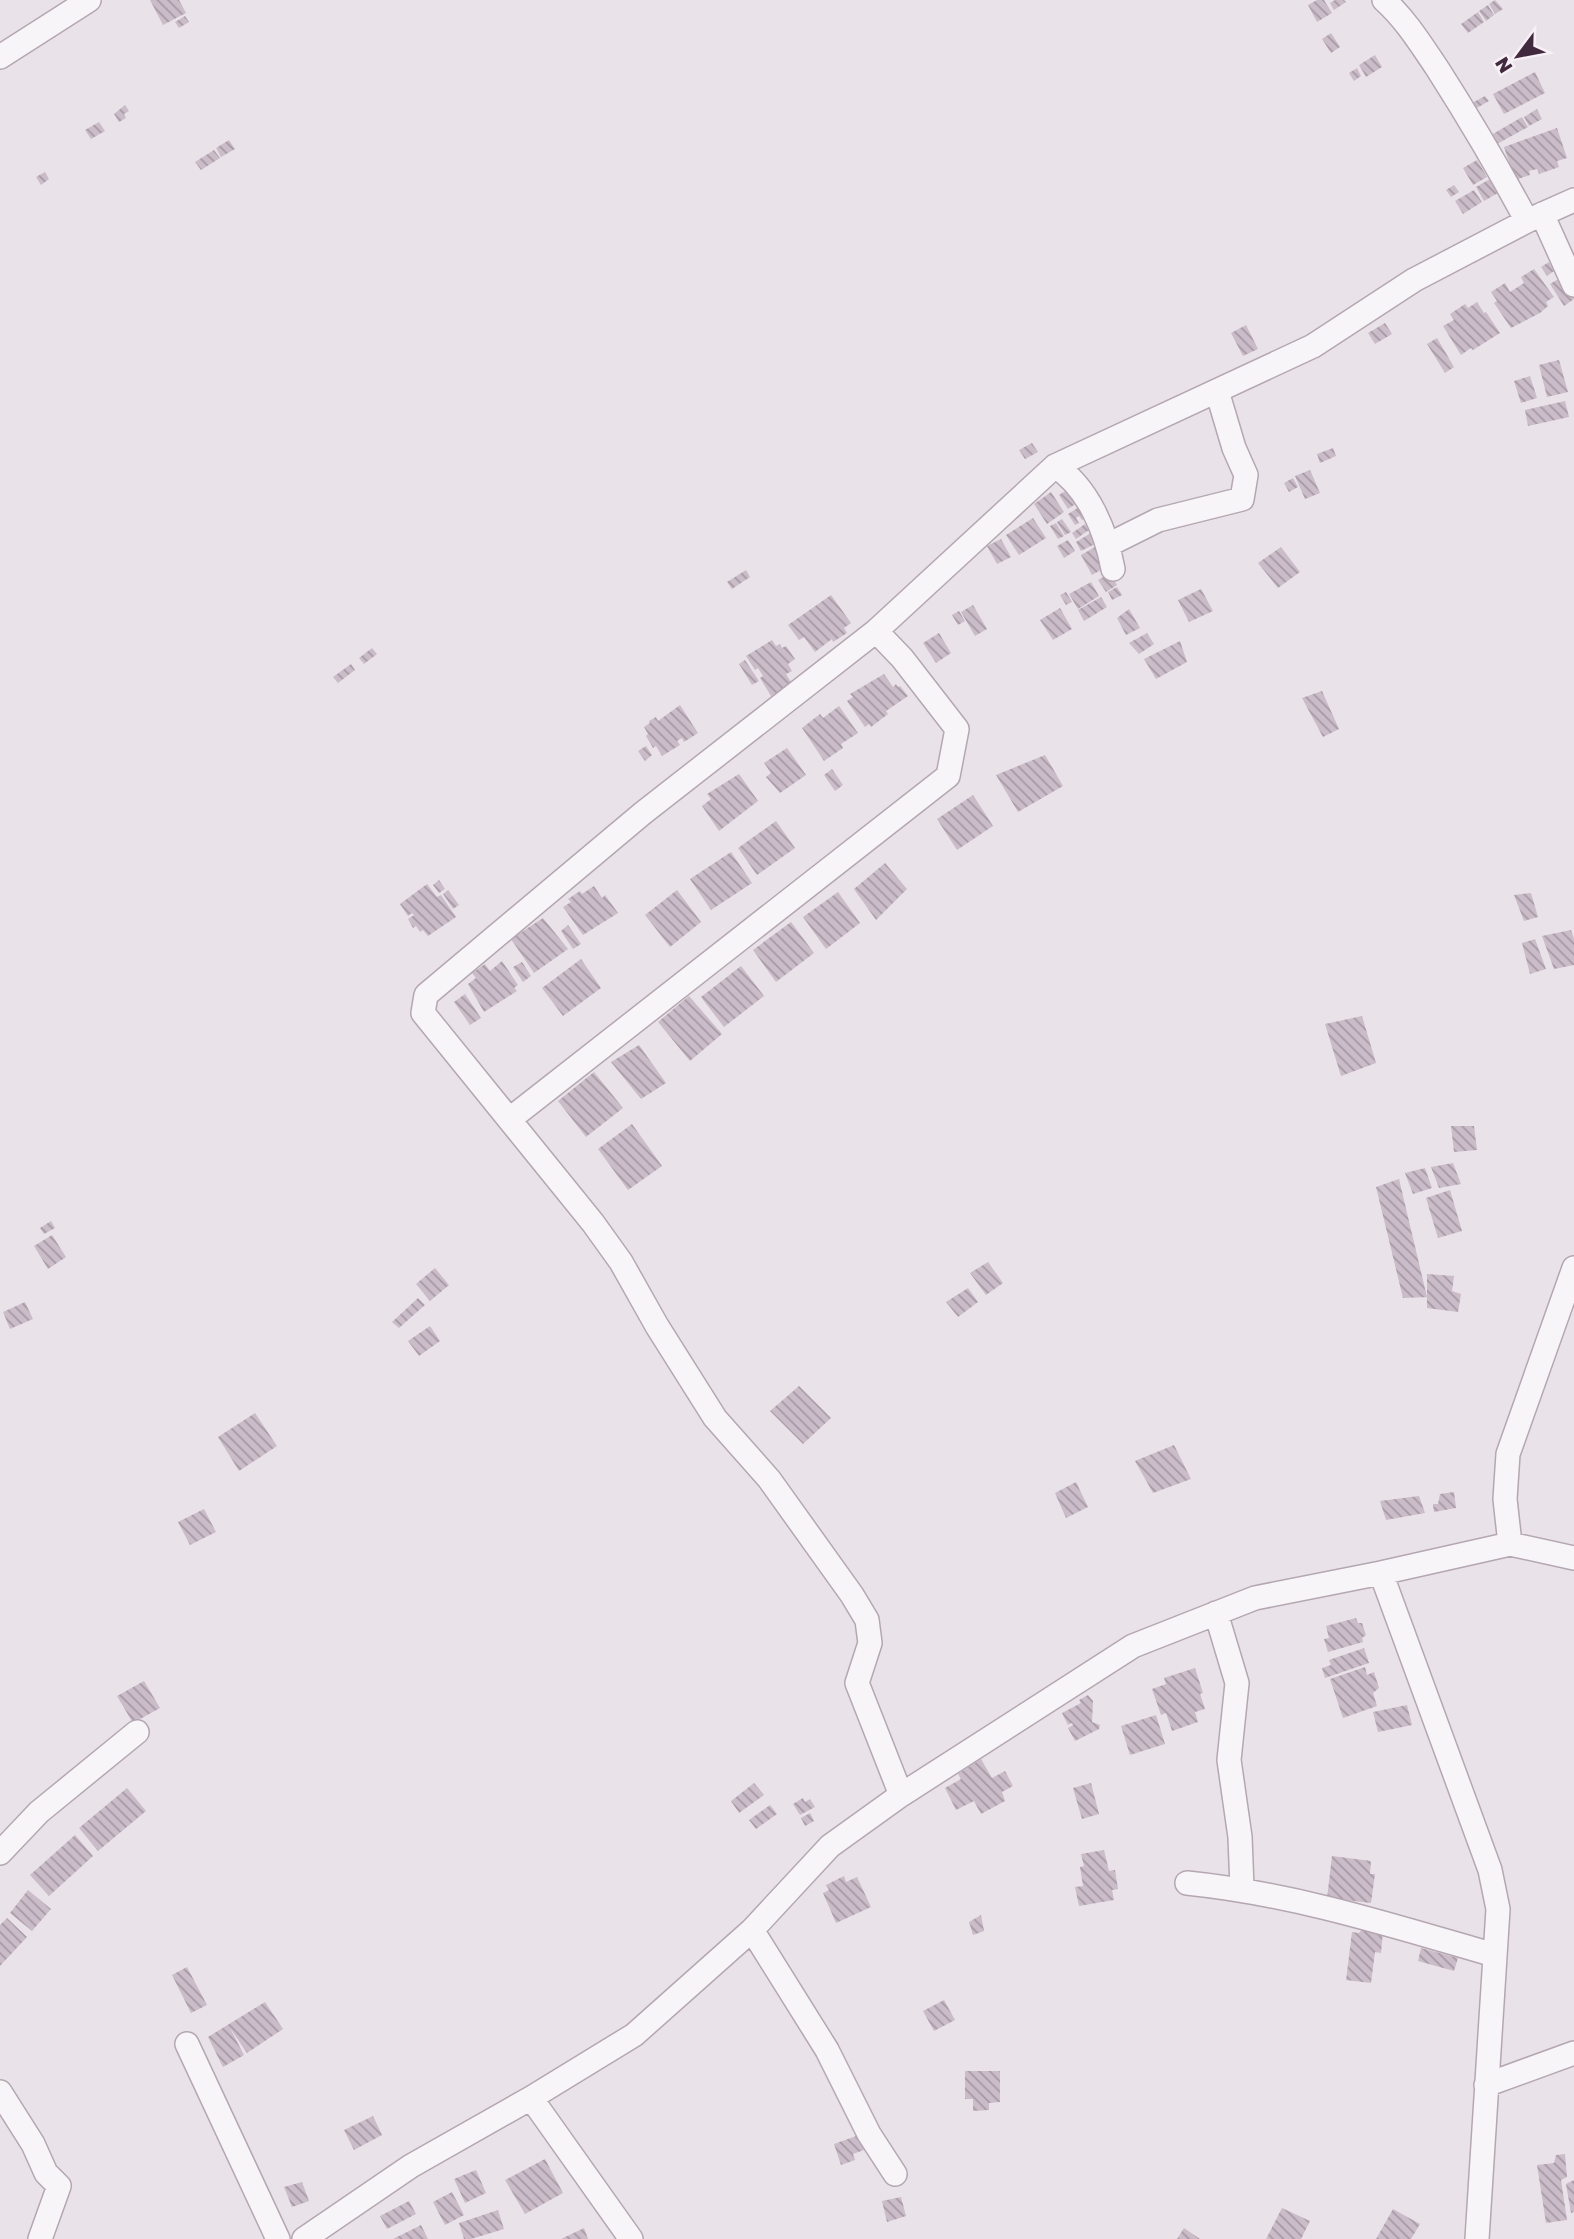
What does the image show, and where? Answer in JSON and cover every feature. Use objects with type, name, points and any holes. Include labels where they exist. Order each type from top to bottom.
[{"type":"street","points":[[0,57],[89,0]]},
{"type":"street","points":[[1384,0],[1402,16],[1534,218],[1574,285]]},
{"type":"street","points":[[901,1795],[857,1683],[870,1643],[867,1620],[769,1479],[715,1418],[657,1326],[621,1262],[510,1119],[423,1013],[426,995],[643,813],[876,631],[1055,466],[1313,346],[1414,281],[1574,200]]},
{"type":"street","points":[[1108,545],[1158,520],[1242,499],[1246,475],[1234,448],[1217,391]]},
{"type":"street","points":[[1055,466],[1071,476],[1086,497],[1108,545],[1113,569]]},
{"type":"street","points":[[510,1119],[948,776],[957,729],[902,659],[876,631]]},
{"type":"street","points":[[1510,1544],[1505,1499],[1508,1454],[1574,1268]]},
{"type":"street","points":[[304,2239],[411,2166],[531,2098],[634,2035],[752,1930],[830,1846],[901,1795],[1133,1646],[1255,1598],[1510,1544],[1574,1558]]},
{"type":"street","points":[[1381,1573],[1490,1870],[1498,1909],[1477,2239]]},
{"type":"street","points":[[1216,1613],[1237,1683],[1229,1760],[1240,1837],[1242,1888]]},
{"type":"street","points":[[0,1853],[38,1811],[137,1732]]},
{"type":"street","points":[[1187,1883],[1242,1888],[1320,1905],[1494,1955]]},
{"type":"street","points":[[752,1930],[827,2050],[869,2134],[895,2174]]},
{"type":"street","points":[[187,2043],[278,2239]]},
{"type":"street","points":[[1486,2085],[1574,2053]]},
{"type":"street","points":[[0,2092],[33,2144],[46,2173],[59,2186],[40,2239]]},
{"type":"street","points":[[531,2098],[631,2239]]},
{"type":"building","points":[[150,0],[179,0],[186,13],[163,25]]},
{"type":"building","points":[[1324,0],[1332,13],[1317,22],[1308,5]]},
{"type":"building","points":[[1335,0],[1346,2],[1334,10],[1330,3]]},
{"type":"building","points":[[1495,0],[1503,9],[1495,14],[1489,4]]},
{"type":"building","points":[[1488,5],[1494,15],[1486,21],[1479,11]]},
{"type":"building","points":[[1478,12],[1484,22],[1468,33],[1461,24]]},
{"type":"building","points":[[185,16],[189,22],[179,28],[175,22]]},
{"type":"building","points":[[1331,33],[1340,47],[1331,53],[1322,39]]},
{"type":"building","points":[[1375,55],[1382,67],[1366,77],[1359,65]]},
{"type":"building","points":[[1357,68],[1361,76],[1354,81],[1349,73]]},
{"type":"building","points":[[1535,72],[1545,93],[1504,114],[1493,94]]},
{"type":"building","points":[[1485,96],[1489,101],[1475,109],[1472,103]]},
{"type":"building","points":[[125,105],[129,111],[124,114],[126,118],[119,122],[114,114]]},
{"type":"building","points":[[1537,109],[1542,119],[1529,126],[1524,117]]},
{"type":"building","points":[[1522,117],[1528,127],[1497,144],[1491,135]]},
{"type":"building","points":[[99,122],[105,131],[91,139],[85,130]]},
{"type":"building","points":[[1557,128],[1567,158],[1557,161],[1559,167],[1539,174],[1537,169],[1529,171],[1530,175],[1515,180],[1504,147]]},
{"type":"building","points":[[229,140],[235,149],[221,157],[216,148]]},
{"type":"building","points":[[214,150],[220,158],[201,170],[195,162]]},
{"type":"building","points":[[1477,160],[1487,177],[1473,185],[1463,168]]},
{"type":"building","points":[[45,172],[49,179],[41,185],[36,177]]},
{"type":"building","points":[[1490,179],[1498,193],[1484,201],[1476,187]]},
{"type":"building","points":[[1454,185],[1459,192],[1451,197],[1446,190]]},
{"type":"building","points":[[1474,190],[1482,202],[1463,214],[1455,201]]},
{"type":"building","points":[[1549,262],[1554,271],[1547,276],[1541,267]]},
{"type":"building","points":[[1534,269],[1554,297],[1546,302],[1548,306],[1540,313],[1511,328],[1494,303],[1497,301],[1491,292],[1505,283],[1510,292],[1524,283],[1521,277]]},
{"type":"building","points":[[1560,278],[1574,299],[1564,306],[1550,284]]},
{"type":"building","points":[[1477,302],[1500,333],[1461,355],[1443,326],[1454,320],[1450,314],[1465,304],[1468,308]]},
{"type":"building","points":[[1385,323],[1392,334],[1375,344],[1368,333]]},
{"type":"building","points":[[1246,325],[1258,349],[1243,356],[1231,333]]},
{"type":"building","points":[[1437,338],[1454,367],[1445,373],[1427,344]]},
{"type":"building","points":[[1559,360],[1568,392],[1547,397],[1539,365]]},
{"type":"building","points":[[1530,376],[1537,398],[1521,403],[1514,381]]},
{"type":"building","points":[[1565,401],[1569,417],[1528,426],[1525,410]]},
{"type":"building","points":[[1032,443],[1038,452],[1025,459],[1019,450]]},
{"type":"building","points":[[1333,448],[1336,456],[1320,463],[1317,454]]},
{"type":"building","points":[[1310,470],[1320,493],[1305,499],[1295,476]]},
{"type":"building","points":[[1293,478],[1298,487],[1289,492],[1284,483]]},
{"type":"building","points":[[1071,487],[1080,501],[1068,509],[1059,495]]},
{"type":"building","points":[[1051,492],[1064,512],[1047,524],[1034,504]]},
{"type":"building","points":[[1084,504],[1091,515],[1082,520],[1079,516],[1076,518],[1079,523],[1075,525],[1068,514]]},
{"type":"building","points":[[1033,518],[1046,538],[1019,555],[1006,535]]},
{"type":"building","points":[[1062,519],[1071,532],[1065,535],[1057,522]]},
{"type":"building","points":[[1056,523],[1064,536],[1058,539],[1050,526]]},
{"type":"building","points":[[1085,524],[1089,530],[1076,539],[1072,533]]},
{"type":"building","points":[[1091,533],[1097,543],[1081,551],[1076,542]]},
{"type":"building","points":[[1001,539],[1011,557],[997,564],[987,546]]},
{"type":"building","points":[[1068,540],[1075,551],[1064,558],[1057,546]]},
{"type":"building","points":[[1095,547],[1106,567],[1092,575],[1081,555]]},
{"type":"building","points":[[1281,547],[1300,572],[1278,588],[1258,563]]},
{"type":"building","points":[[746,570],[750,577],[732,589],[727,582]]},
{"type":"building","points":[[1110,573],[1117,585],[1106,592],[1098,580]]},
{"type":"building","points":[[1091,582],[1099,596],[1078,609],[1069,594]]},
{"type":"building","points":[[1117,587],[1122,595],[1112,600],[1108,592]]},
{"type":"building","points":[[1201,589],[1213,611],[1189,622],[1178,600]]},
{"type":"building","points":[[1066,592],[1072,602],[1066,605],[1060,595]]},
{"type":"building","points":[[831,595],[851,623],[844,628],[847,633],[833,642],[832,639],[815,652],[804,637],[799,640],[788,625]]},
{"type":"building","points":[[1101,597],[1107,607],[1084,621],[1078,610]]},
{"type":"building","points":[[973,605],[987,629],[975,636],[961,612]]},
{"type":"building","points":[[1060,608],[1072,629],[1053,640],[1040,620]]},
{"type":"building","points":[[1129,609],[1140,628],[1126,635],[1117,618]]},
{"type":"building","points":[[959,611],[965,621],[958,625],[952,615]]},
{"type":"building","points":[[939,633],[951,653],[936,663],[923,643]]},
{"type":"building","points":[[1147,633],[1154,644],[1139,654],[1129,643]]},
{"type":"building","points":[[772,640],[776,646],[786,646],[795,659],[788,664],[792,671],[786,674],[792,684],[771,696],[760,678],[763,676],[758,668],[755,670],[746,656]]},
{"type":"building","points":[[1180,641],[1187,662],[1156,679],[1144,659]]},
{"type":"building","points":[[372,648],[377,654],[364,664],[359,658]]},
{"type":"building","points":[[745,660],[759,681],[752,685],[739,664]]},
{"type":"building","points":[[351,664],[355,670],[338,683],[333,677]]},
{"type":"building","points":[[884,674],[893,687],[896,684],[900,686],[908,696],[886,711],[888,714],[871,727],[869,724],[865,727],[847,701],[853,697],[850,694]]},
{"type":"building","points":[[1322,691],[1339,729],[1323,737],[1302,698]]},
{"type":"building","points":[[680,705],[698,733],[684,742],[682,738],[677,741],[680,745],[662,756],[656,746],[653,748],[644,727],[649,721],[656,717],[658,721]]},
{"type":"building","points":[[839,706],[858,733],[841,744],[843,748],[824,761],[802,728],[820,714],[823,718]]},
{"type":"building","points":[[646,746],[652,755],[645,761],[638,751]]},
{"type":"building","points":[[787,748],[806,775],[780,793],[766,777],[771,773],[764,763]]},
{"type":"building","points":[[1045,755],[1063,786],[1018,812],[996,775]]},
{"type":"building","points":[[832,769],[843,785],[835,791],[824,775]]},
{"type":"building","points":[[739,774],[758,801],[719,831],[702,806],[711,799],[707,794]]},
{"type":"building","points":[[973,795],[993,826],[957,850],[937,819]]},
{"type":"building","points":[[776,821],[795,848],[757,875],[738,848]]},
{"type":"building","points":[[731,852],[752,883],[711,910],[690,879]]},
{"type":"building","points":[[885,863],[907,889],[876,920],[854,889]]},
{"type":"building","points":[[439,880],[445,889],[439,893],[433,885]]},
{"type":"building","points":[[427,884],[437,897],[441,895],[456,917],[428,936],[416,926],[413,928],[408,919],[414,915],[412,913],[408,916],[400,904]]},
{"type":"building","points":[[594,886],[602,898],[605,895],[618,913],[583,935],[563,907],[571,902],[568,899]]},
{"type":"building","points":[[448,890],[459,905],[453,909],[443,894]]},
{"type":"building","points":[[677,890],[701,922],[670,947],[645,915]]},
{"type":"building","points":[[838,892],[860,923],[826,949],[803,917]]},
{"type":"building","points":[[1531,893],[1538,917],[1524,921],[1514,895]]},
{"type":"building","points":[[543,918],[568,949],[534,973],[511,939]]},
{"type":"building","points":[[791,922],[814,953],[776,982],[753,950]]},
{"type":"building","points":[[568,925],[581,944],[573,949],[561,931]]},
{"type":"building","points":[[1571,930],[1574,939],[1574,965],[1554,969],[1542,936]]},
{"type":"building","points":[[1535,939],[1546,969],[1530,974],[1522,943]]},
{"type":"building","points":[[581,959],[601,988],[563,1016],[542,988]]},
{"type":"building","points":[[502,961],[518,985],[514,988],[517,991],[484,1012],[468,984],[476,978],[472,973],[485,964],[490,971]]},
{"type":"building","points":[[522,962],[531,976],[523,982],[513,967]]},
{"type":"building","points":[[741,966],[764,996],[724,1027],[701,997]]},
{"type":"building","points":[[465,994],[481,1018],[470,1025],[454,1002]]},
{"type":"building","points":[[689,996],[722,1034],[690,1061],[658,1022]]},
{"type":"building","points":[[1362,1016],[1376,1063],[1341,1076],[1325,1024]]},
{"type":"building","points":[[639,1045],[666,1083],[641,1099],[611,1062]]},
{"type":"building","points":[[594,1072],[623,1108],[586,1137],[558,1101]]},
{"type":"building","points":[[632,1124],[662,1166],[628,1190],[598,1149]]},
{"type":"building","points":[[1451,1126],[1474,1126],[1477,1150],[1454,1152]]},
{"type":"building","points":[[1453,1163],[1461,1184],[1439,1188],[1431,1167]]},
{"type":"building","points":[[1425,1168],[1432,1188],[1413,1194],[1405,1173]]},
{"type":"building","points":[[1399,1179],[1427,1297],[1403,1298],[1376,1187]]},
{"type":"building","points":[[1450,1190],[1462,1231],[1438,1238],[1426,1198]]},
{"type":"building","points":[[51,1221],[55,1228],[44,1234],[40,1228]]},
{"type":"building","points":[[52,1235],[66,1257],[48,1269],[34,1246]]},
{"type":"building","points":[[988,1262],[1003,1283],[986,1295],[970,1273]]},
{"type":"building","points":[[435,1268],[449,1285],[430,1301],[416,1284]]},
{"type":"building","points":[[1427,1274],[1454,1276],[1452,1291],[1461,1294],[1458,1312],[1427,1308]]},
{"type":"building","points":[[968,1288],[978,1302],[958,1317],[946,1302]]},
{"type":"building","points":[[418,1298],[425,1305],[399,1328],[392,1322]]},
{"type":"building","points":[[25,1302],[33,1319],[10,1329],[3,1312]]},
{"type":"building","points":[[430,1326],[440,1341],[419,1356],[408,1341]]},
{"type":"building","points":[[799,1386],[831,1418],[803,1444],[770,1411]]},
{"type":"building","points":[[255,1413],[277,1446],[239,1471],[218,1437]]},
{"type":"building","points":[[1174,1445],[1191,1479],[1153,1493],[1135,1461]]},
{"type":"building","points":[[1076,1482],[1088,1507],[1066,1518],[1055,1493]]},
{"type":"building","points":[[1454,1492],[1456,1508],[1434,1512],[1433,1504],[1438,1504],[1440,1494]]},
{"type":"building","points":[[1419,1496],[1425,1513],[1386,1520],[1380,1501]]},
{"type":"building","points":[[204,1509],[216,1532],[190,1545],[178,1522]]},
{"type":"building","points":[[1356,1618],[1358,1623],[1362,1623],[1366,1635],[1362,1638],[1363,1642],[1328,1652],[1324,1639],[1329,1638],[1326,1626]]},
{"type":"building","points":[[1364,1648],[1369,1663],[1325,1678],[1322,1668],[1331,1665],[1329,1660]]},
{"type":"building","points":[[1365,1667],[1367,1675],[1374,1672],[1379,1688],[1373,1693],[1377,1706],[1343,1718],[1330,1679]]},
{"type":"building","points":[[1195,1668],[1205,1709],[1195,1712],[1198,1722],[1172,1731],[1166,1713],[1161,1715],[1152,1689],[1166,1684],[1164,1678]]},
{"type":"building","points":[[144,1681],[160,1708],[133,1723],[117,1696]]},
{"type":"building","points":[[1088,1695],[1093,1701],[1092,1722],[1100,1725],[1099,1729],[1075,1741],[1068,1728],[1073,1725],[1068,1725],[1062,1713],[1081,1703],[1079,1700]]},
{"type":"building","points":[[1407,1705],[1412,1725],[1378,1732],[1373,1712]]},
{"type":"building","points":[[1156,1715],[1165,1744],[1130,1755],[1121,1726]]},
{"type":"building","points":[[981,1759],[992,1778],[1005,1771],[1013,1786],[1002,1792],[1005,1801],[981,1814],[974,1801],[956,1810],[945,1788],[961,1779],[958,1774]]},
{"type":"building","points":[[754,1783],[764,1795],[739,1813],[731,1801]]},
{"type":"building","points":[[1091,1783],[1099,1814],[1082,1819],[1073,1788]]},
{"type":"building","points":[[127,1788],[146,1811],[98,1851],[79,1828]]},
{"type":"building","points":[[803,1798],[805,1802],[810,1799],[815,1807],[800,1815],[793,1804]]},
{"type":"building","points":[[770,1805],[777,1814],[756,1829],[749,1820]]},
{"type":"building","points":[[810,1813],[814,1821],[805,1826],[801,1818]]},
{"type":"building","points":[[75,1835],[93,1856],[49,1896],[30,1875]]},
{"type":"building","points":[[1104,1850],[1109,1871],[1115,1870],[1118,1889],[1112,1890],[1114,1900],[1079,1906],[1075,1887],[1083,1886],[1080,1867],[1084,1866],[1081,1854]]},
{"type":"building","points":[[1332,1856],[1371,1861],[1370,1874],[1375,1874],[1371,1903],[1327,1898]]},
{"type":"building","points":[[844,1876],[846,1882],[857,1877],[871,1907],[836,1923],[823,1893],[829,1890],[826,1885]]},
{"type":"building","points":[[28,1890],[51,1909],[32,1931],[10,1913]]},
{"type":"building","points":[[981,1915],[984,1931],[973,1935],[969,1922]]},
{"type":"building","points":[[7,1918],[27,1937],[0,1966],[0,1925]]},
{"type":"building","points":[[1363,1928],[1383,1931],[1381,1953],[1375,1952],[1371,1983],[1346,1980],[1352,1932],[1359,1933]]},
{"type":"building","points":[[1421,1948],[1458,1958],[1454,1971],[1418,1961]]},
{"type":"building","points":[[187,1967],[207,2005],[191,2013],[172,1975]]},
{"type":"building","points":[[944,2000],[955,2020],[934,2031],[923,2011]]},
{"type":"building","points":[[265,2002],[283,2029],[247,2053],[230,2028],[244,2055],[223,2067],[208,2037]]},
{"type":"building","points":[[965,2071],[1000,2071],[1000,2102],[989,2103],[989,2110],[973,2111],[973,2099],[965,2099]]},
{"type":"building","points":[[373,2116],[382,2135],[354,2150],[344,2130]]},
{"type":"building","points":[[859,2135],[864,2150],[853,2154],[855,2160],[841,2165],[834,2144]]},
{"type":"building","points":[[1565,2154],[1567,2177],[1561,2180],[1567,2220],[1546,2223],[1537,2165],[1554,2163],[1556,2155]]},
{"type":"building","points":[[545,2159],[563,2193],[525,2214],[505,2180]]},
{"type":"building","points":[[476,2170],[486,2193],[465,2203],[454,2179]]},
{"type":"building","points":[[1574,2180],[1574,2212],[1571,2213],[1566,2184]]},
{"type":"building","points":[[302,2182],[309,2201],[292,2207],[284,2187]]},
{"type":"building","points":[[452,2192],[464,2215],[445,2225],[433,2202]]},
{"type":"building","points":[[901,2197],[906,2216],[887,2222],[882,2201]]},
{"type":"building","points":[[409,2201],[416,2214],[387,2229],[380,2216]]},
{"type":"building","points":[[1282,2208],[1310,2221],[1301,2239],[1266,2239]]},
{"type":"building","points":[[1393,2209],[1420,2224],[1411,2239],[1376,2239]]},
{"type":"building","points":[[498,2210],[504,2229],[464,2239],[459,2223]]},
{"type":"building","points":[[421,2225],[428,2239],[393,2239]]},
{"type":"building","points":[[584,2228],[588,2239],[561,2239]]},
{"type":"building","points":[[1184,2228],[1200,2239],[1177,2239]]}]
